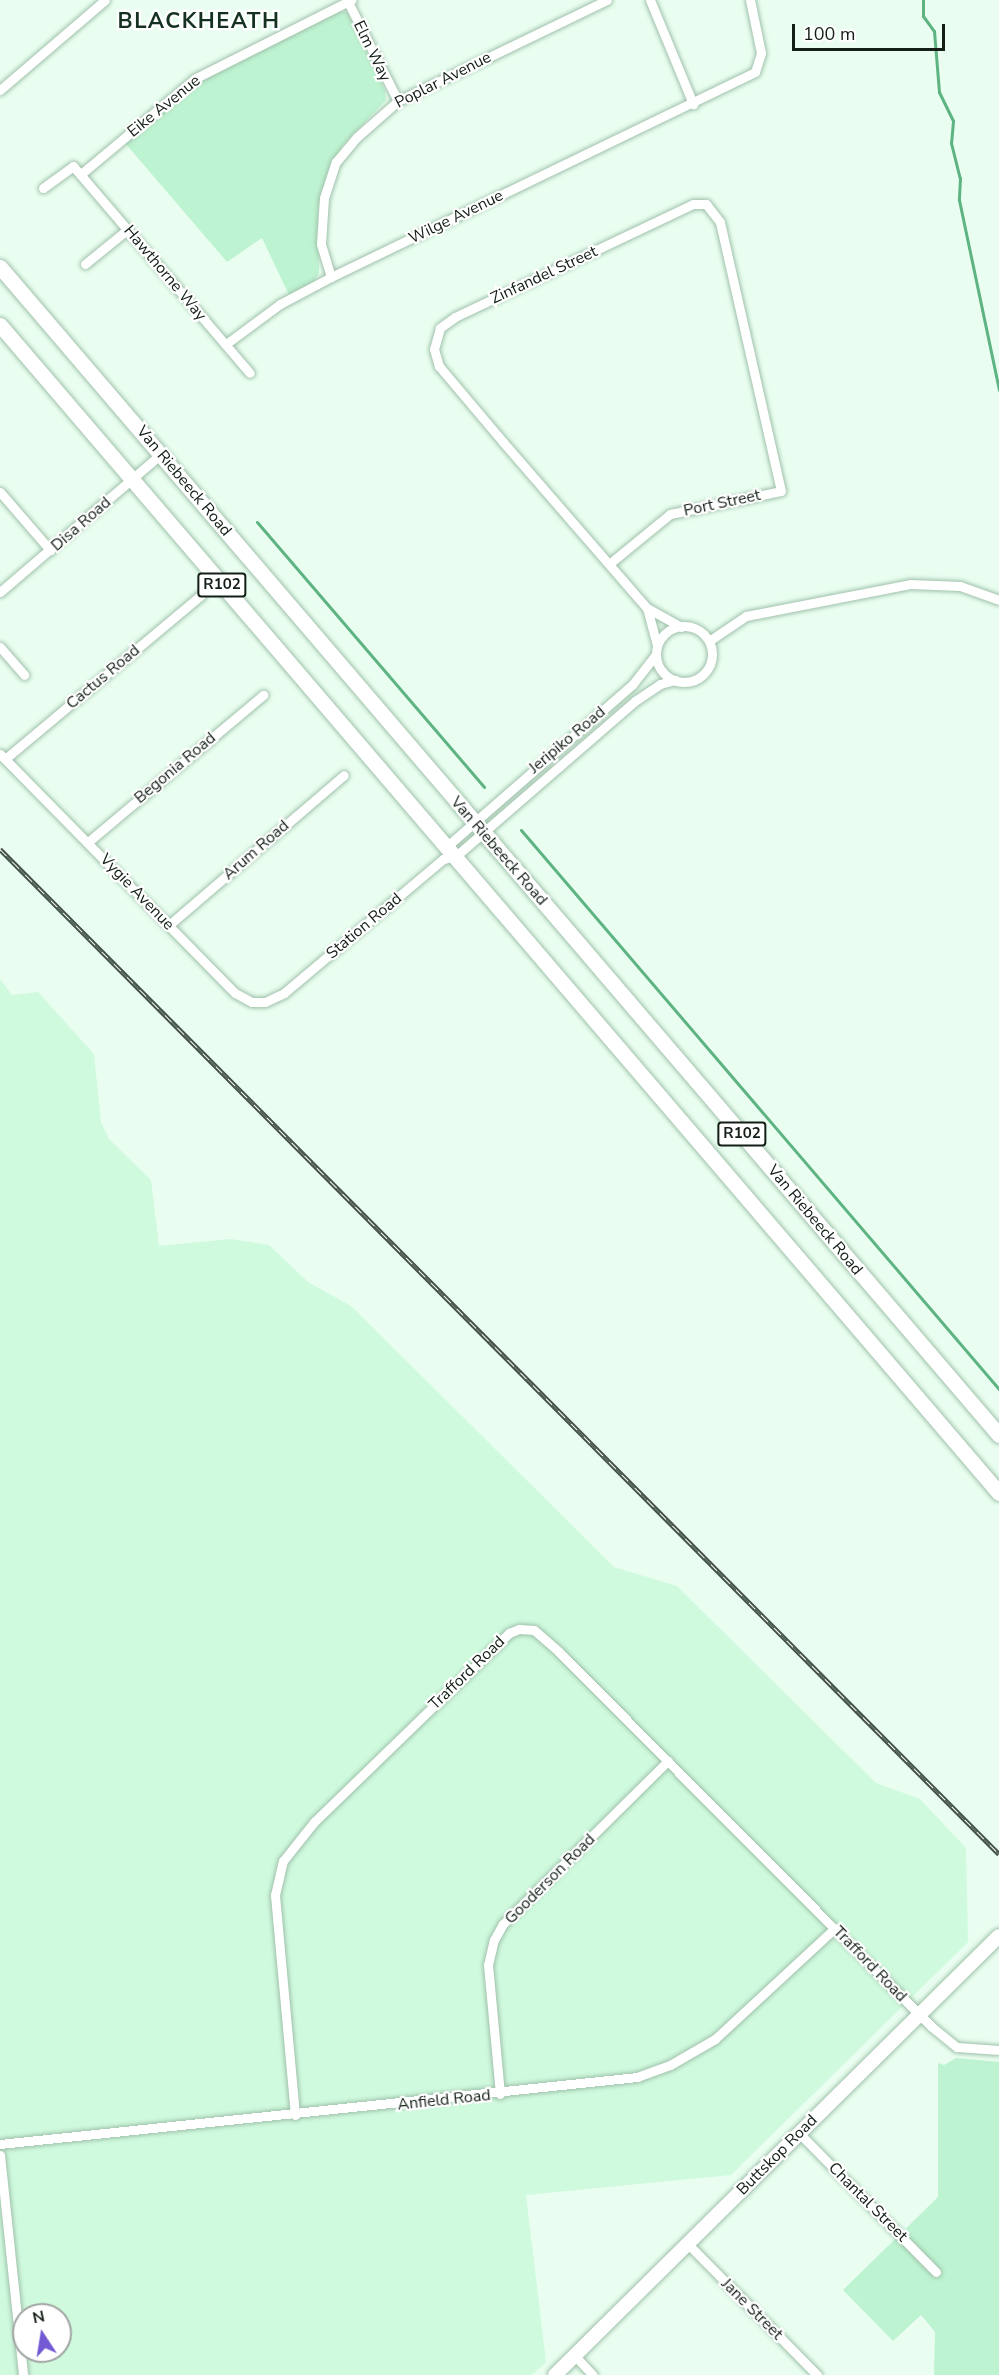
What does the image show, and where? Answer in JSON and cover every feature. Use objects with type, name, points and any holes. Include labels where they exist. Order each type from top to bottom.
[{"type":"main road","name":"Van Riebeeck Road","points":[[0,267],[999,1435]]},
{"type":"main road","name":"R102","points":[[0,325],[448,853],[999,1493]]},
{"type":"street","points":[[0,90],[105,0]]},
{"type":"street","name":"Elm Way","points":[[349,0],[398,101]]},
{"type":"street","name":"Eike Avenue","points":[[81,174],[196,78],[349,0]]},
{"type":"street","name":"Poplar Avenue","points":[[331,277],[321,244],[329,180],[357,136],[398,101],[607,0]]},
{"type":"street","points":[[650,0],[693,104]]},
{"type":"street","name":"Wilge Avenue","points":[[226,344],[280,304],[331,277],[693,104],[755,72],[760,65],[761,53],[750,0]]},
{"type":"street","points":[[43,188],[72,166],[81,174]]},
{"type":"street","name":"Hawthorne Way","points":[[81,174],[250,373]]},
{"type":"street","name":"Zinfandel Street","points":[[681,627],[647,608],[439,366],[436,339],[440,328],[455,317],[693,204],[706,204],[720,222],[781,491]]},
{"type":"street","points":[[85,264],[128,229]]},
{"type":"street","name":"Disa Road","points":[[0,592],[161,454]]},
{"type":"street","name":"Port Street","points":[[609,564],[670,514],[781,491]]},
{"type":"street","points":[[0,492],[50,550]]},
{"type":"street","points":[[708,642],[746,616],[872,590],[929,583],[960,586],[999,600]]},
{"type":"street","name":"Cactus Road","points":[[2,757],[201,596]]},
{"type":"street","name":"Zinfandel Street","points":[[647,608],[657,650]]},
{"type":"street","points":[[681,627],[697,630],[708,642],[711,656],[703,674],[692,680],[675,680],[661,670],[657,650],[666,633],[681,627]]},
{"type":"street","points":[[0,647],[24,675]]},
{"type":"street","name":"Jeripiko Road","points":[[448,853],[473,821],[632,685],[657,650]]},
{"type":"street","name":"Jeripiko Road","points":[[448,853],[483,833],[635,701],[660,684],[675,680]]},
{"type":"street","name":"Begonia Road","points":[[88,842],[263,694]]},
{"type":"street","name":"Vygie Avenue","points":[[2,757],[240,997],[265,1002],[284,993]]},
{"type":"street","name":"Arum Road","points":[[169,925],[344,776]]},
{"type":"street","name":"Station Road","points":[[284,993],[448,853]]},
{"type":"street","name":"Trafford Road","points":[[295,2115],[275,1895],[283,1861],[314,1822],[509,1633],[534,1630],[951,2044],[972,2051],[999,2050]]},
{"type":"street","name":"Gooderson Road","points":[[500,2094],[488,1965],[494,1940],[503,1924],[668,1761]]},
{"type":"street","name":"Anfield Road","points":[[0,2144],[617,2081],[670,2065],[715,2038],[835,1928]]},
{"type":"street","name":"Buttskop Road","points":[[555,2375],[999,1936]]},
{"type":"street","name":"Chantal Street","points":[[799,2133],[936,2272]]},
{"type":"street","points":[[0,2155],[23,2375]]},
{"type":"street","name":"Jane Street","points":[[688,2244],[817,2375]]},
{"type":"street","points":[[575,2356],[593,2375]]},
{"type":"shaded area","points":[[341,11],[348,13],[385,90],[386,100],[343,145],[329,169],[318,210],[319,273],[314,282],[289,295],[262,238],[227,262],[125,143],[206,77]]},
{"type":"shaded area","points":[[0,979],[12,995],[38,992],[94,1054],[101,1122],[109,1139],[151,1180],[159,1246],[231,1239],[269,1245],[308,1282],[351,1306],[614,1567],[677,1586],[876,1783],[920,1799],[966,1848],[968,1942],[731,2175],[526,2195],[546,2362],[532,2375],[0,2375]]},
{"type":"shaded area","points":[[956,2058],[999,2062],[999,2375],[934,2375],[935,2332],[921,2315],[893,2341],[843,2290],[938,2197],[938,2063],[944,2065]]},
{"type":"waterway","points":[[923,0],[923,16],[934,31],[939,92],[953,121],[951,143],[960,178],[959,200],[999,390]]},
{"type":"waterway","points":[[257,522],[484,787]]},
{"type":"waterway","points":[[521,830],[999,1389]]},
{"type":"railway","points":[[0,849],[999,1854]]},
{"type":"district","name":"BLACKHEATH","points":[[199,22]]}]
